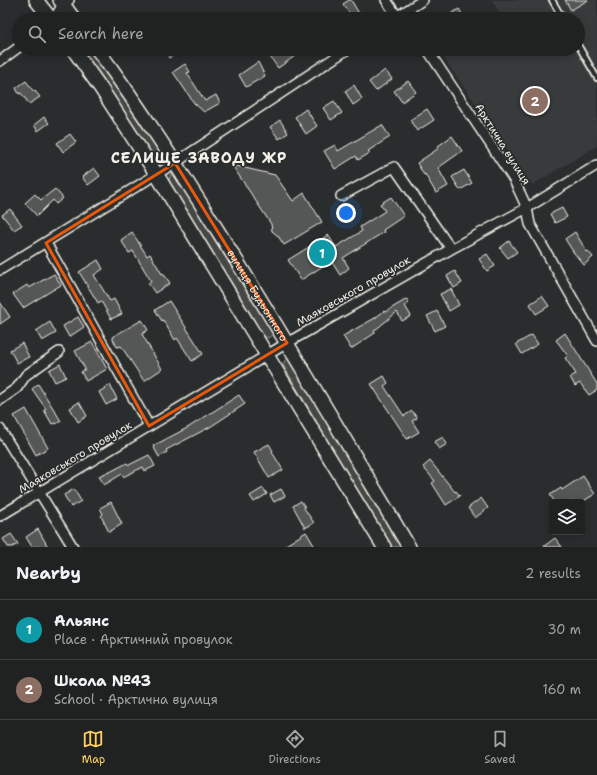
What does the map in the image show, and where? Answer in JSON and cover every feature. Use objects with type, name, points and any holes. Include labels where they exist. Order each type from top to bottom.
[{"type":"main road","points":[[36,0],[46,12]]},
{"type":"main road","points":[[64,1],[70,12]]},
{"type":"main road","name":"вулиця Будьонного","points":[[78,56],[157,175],[268,354],[384,547]]},
{"type":"main road","name":"вулиця Будьонного","points":[[101,56],[119,79],[176,163],[287,343],[409,547]]},
{"type":"street","points":[[386,0],[392,12]]},
{"type":"street","points":[[404,12],[424,0]]},
{"type":"street","points":[[57,12],[64,1]]},
{"type":"street","points":[[0,61],[12,52]]},
{"type":"street","points":[[0,270],[176,163],[337,56]]},
{"type":"street","name":"Арктична вулиця","points":[[432,56],[514,180],[527,208],[530,224],[597,341]]},
{"type":"street","name":"Маяковського провулок","points":[[0,516],[268,354],[451,249],[527,208],[597,165]]},
{"type":"street","points":[[341,196],[394,167],[451,249]]},
{"type":"street","points":[[46,243],[149,426]]},
{"type":"street","points":[[0,400],[17,388],[26,375],[59,352]]},
{"type":"street","points":[[0,429],[73,547]]},
{"type":"lane","points":[[552,0],[559,12]]},
{"type":"lane","points":[[584,56],[597,78]]},
{"type":"highlighted area","points":[[175,163],[287,343],[149,426],[46,243]]},
{"type":"shaded area","points":[[492,0],[597,0],[597,146],[532,185],[443,57],[585,56],[585,12],[498,12]]},
{"type":"shaded area","points":[[85,56],[95,56],[108,72],[166,159],[166,162],[160,165],[156,163],[102,79]]},
{"type":"shaded area","points":[[174,174],[273,331],[272,335],[269,337],[267,338],[262,334],[169,181],[170,175]]},
{"type":"shaded area","points":[[288,358],[291,360],[402,547],[391,547],[283,365],[285,360]]},
{"type":"building","points":[[351,0],[358,12],[348,12],[343,4]]},
{"type":"building","points":[[565,0],[588,0],[571,10]]},
{"type":"building","points":[[459,9],[461,12],[454,12]]},
{"type":"building","points":[[269,56],[295,56],[278,68]]},
{"type":"building","points":[[258,62],[265,76],[246,87],[239,75]]},
{"type":"building","points":[[185,64],[190,72],[187,73],[205,101],[216,95],[220,103],[204,112],[194,103],[173,72]]},
{"type":"building","points":[[385,70],[392,79],[376,91],[369,82]]},
{"type":"building","points":[[26,81],[34,92],[35,91],[40,97],[29,104],[21,93],[19,94],[16,88]]},
{"type":"building","points":[[408,81],[416,92],[402,102],[394,91]]},
{"type":"building","points":[[354,85],[362,99],[353,105],[345,91]]},
{"type":"building","points":[[334,101],[342,113],[331,120],[323,108]]},
{"type":"building","points":[[306,109],[317,126],[306,134],[295,117]]},
{"type":"building","points":[[427,109],[434,120],[417,131],[410,120]]},
{"type":"building","points":[[44,117],[49,123],[38,131],[34,125]]},
{"type":"building","points":[[280,120],[288,133],[279,139],[270,127]]},
{"type":"building","points":[[382,125],[390,137],[368,151],[370,153],[358,160],[356,156],[335,169],[324,151],[335,145],[338,151]]},
{"type":"building","points":[[70,134],[76,142],[63,152],[57,143]]},
{"type":"building","points":[[452,136],[462,151],[438,168],[448,186],[436,193],[417,163],[439,148],[438,146]]},
{"type":"building","points":[[232,165],[275,175],[293,201],[304,193],[322,222],[284,245],[278,236],[272,231],[271,224]]},
{"type":"building","points":[[94,168],[100,176],[88,185],[82,177]]},
{"type":"building","points":[[464,170],[472,183],[460,190],[452,177]]},
{"type":"building","points":[[55,189],[63,198],[56,204],[53,200],[37,216],[25,203],[35,194],[41,200]]},
{"type":"building","points":[[391,197],[404,216],[383,230],[384,232],[343,258],[349,268],[340,275],[331,261],[301,280],[288,260],[328,235],[336,247],[362,231],[360,227],[385,211],[380,204]]},
{"type":"building","points":[[562,208],[567,217],[555,223],[550,214]]},
{"type":"building","points":[[10,209],[22,225],[14,230],[2,215]]},
{"type":"building","points":[[132,232],[147,256],[150,254],[162,274],[163,273],[170,283],[155,293],[148,283],[151,281],[133,251],[129,253],[121,240]]},
{"type":"building","points":[[575,232],[587,252],[588,251],[593,257],[584,265],[565,239]]},
{"type":"building","points":[[509,241],[517,252],[508,258],[500,248]]},
{"type":"building","points":[[487,254],[495,266],[487,271],[479,259]]},
{"type":"building","points":[[98,260],[103,269],[94,275],[110,301],[114,299],[122,314],[111,319],[101,301],[98,303],[79,272]]},
{"type":"building","points":[[455,271],[462,283],[454,288],[447,276]]},
{"type":"building","points":[[54,274],[61,285],[23,308],[13,294],[27,285],[29,288]]},
{"type":"building","points":[[451,289],[459,305],[449,311],[440,294]]},
{"type":"building","points":[[542,296],[549,306],[536,314],[530,304]]},
{"type":"building","points":[[407,299],[409,303],[405,306],[411,316],[402,321],[397,312],[374,331],[375,333],[351,349],[343,336]]},
{"type":"building","points":[[169,301],[203,354],[192,361],[177,338],[175,340],[155,310]]},
{"type":"building","points":[[0,302],[10,317],[0,324]]},
{"type":"building","points":[[437,311],[445,326],[435,331],[427,316]]},
{"type":"building","points":[[78,317],[84,327],[69,337],[63,326]]},
{"type":"building","points":[[142,320],[148,330],[142,334],[162,369],[144,381],[121,346],[117,347],[112,337]]},
{"type":"building","points":[[50,322],[56,333],[42,341],[36,331]]},
{"type":"building","points":[[565,333],[597,384],[597,390],[589,395],[580,383],[575,386],[570,377],[576,374],[565,358],[568,356],[556,340]]},
{"type":"building","points":[[532,335],[538,344],[522,354],[516,344]]},
{"type":"building","points":[[92,342],[107,369],[86,381],[81,372],[85,369],[75,351]]},
{"type":"building","points":[[22,343],[29,357],[17,363],[10,350]]},
{"type":"building","points":[[60,364],[66,377],[55,382],[49,370]]},
{"type":"building","points":[[384,376],[388,383],[384,386],[404,416],[412,411],[417,418],[412,421],[419,432],[407,439],[371,384]]},
{"type":"building","points":[[38,384],[61,421],[56,424],[52,424],[44,410],[46,409],[32,389]]},
{"type":"building","points":[[110,385],[117,399],[106,405],[99,392]]},
{"type":"building","points":[[239,395],[245,404],[210,427],[166,450],[167,452],[159,457],[153,446],[189,427]]},
{"type":"building","points":[[79,402],[87,416],[78,422],[70,408]]},
{"type":"building","points":[[26,409],[48,448],[36,455],[14,416]]},
{"type":"building","points":[[443,437],[447,444],[439,449],[434,442]]},
{"type":"building","points":[[269,444],[283,470],[269,478],[254,452]]},
{"type":"building","points":[[149,455],[155,466],[145,471],[143,467],[123,477],[122,474],[104,485],[99,476],[127,463],[129,465]]},
{"type":"building","points":[[430,461],[460,496],[446,505],[432,483],[435,481],[423,467]]},
{"type":"building","points":[[583,476],[595,494],[585,500],[553,499],[550,495],[561,488],[562,490]]},
{"type":"building","points":[[263,488],[267,494],[254,502],[250,496]]},
{"type":"building","points":[[74,489],[81,501],[71,507],[64,495]]},
{"type":"building","points":[[281,489],[285,496],[274,502],[270,495]]},
{"type":"building","points":[[481,498],[488,508],[475,518],[468,508]]},
{"type":"building","points":[[301,501],[314,523],[305,528],[293,506]]},
{"type":"building","points":[[111,502],[122,524],[109,532],[101,516],[103,514],[100,508]]},
{"type":"building","points":[[38,529],[48,547],[32,547],[26,537]]},
{"type":"building","points":[[306,532],[315,547],[283,547]]},
{"type":"building","points":[[11,534],[18,544],[8,547],[3,539]]},
{"type":"building","points":[[555,538],[562,547],[543,547]]},
{"type":"place","name":"Школа №43","points":[[535,101]]},
{"type":"place","name":"Альянс","points":[[322,253]]},
{"type":"district","name":"СЕЛИЩЕ ЗАВОДУ ЖР","points":[[199,158]]}]
